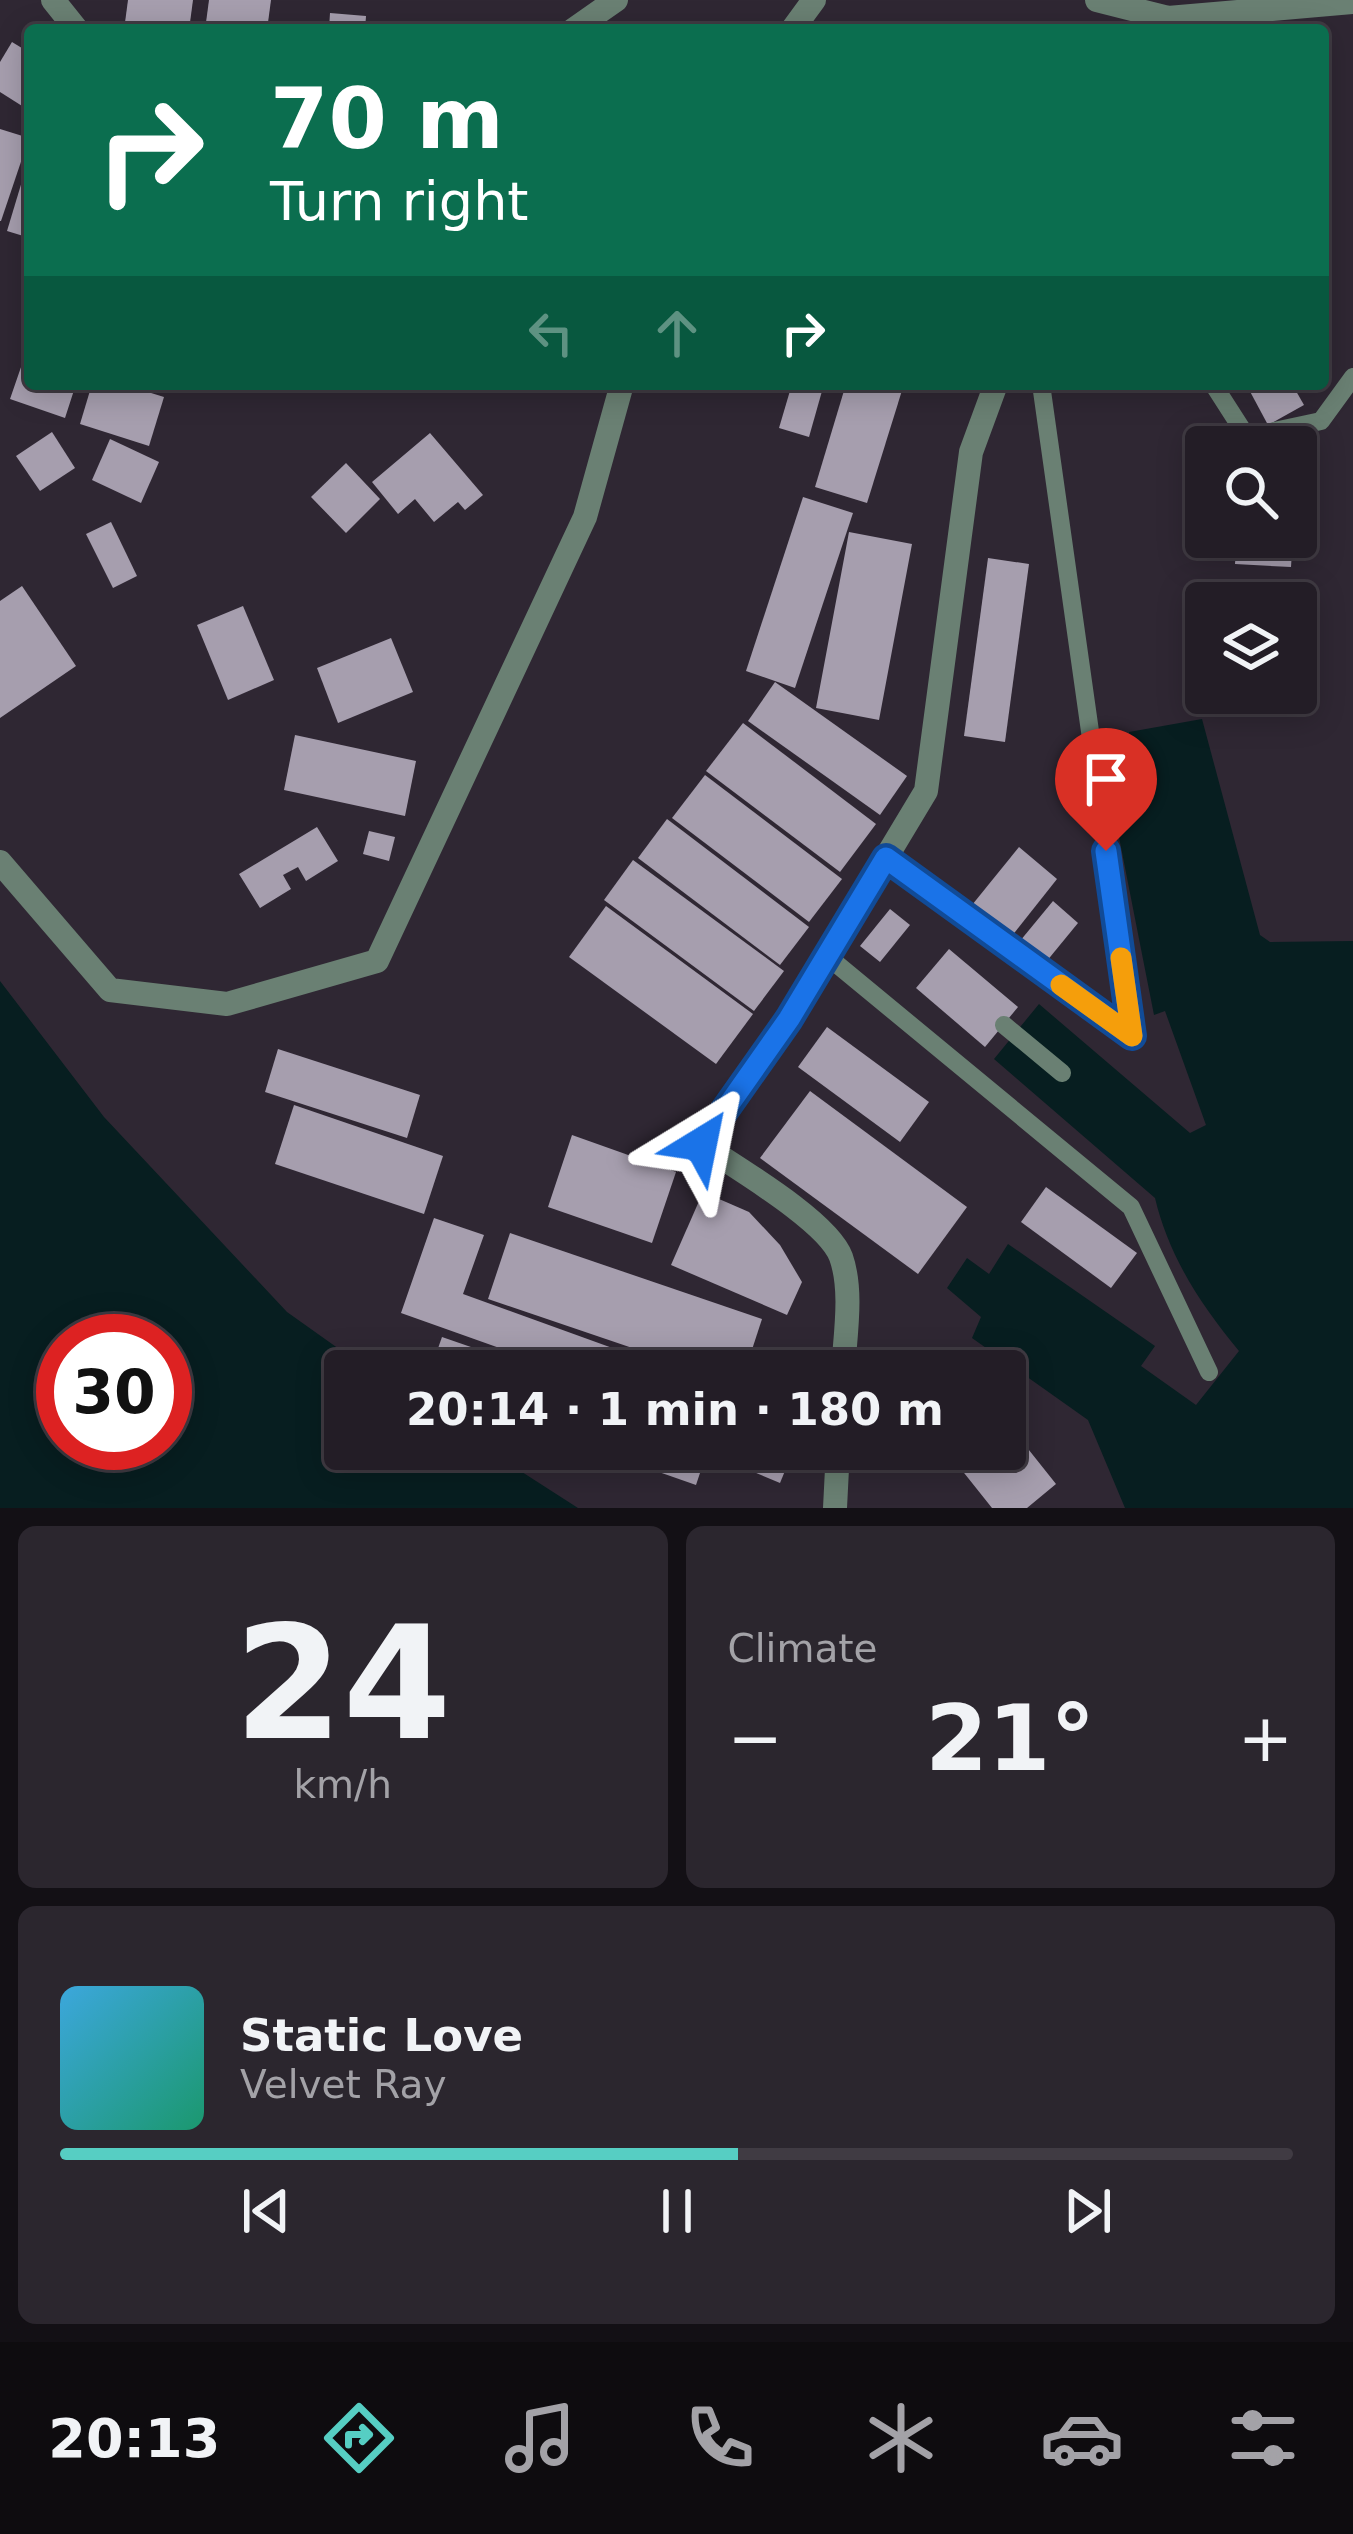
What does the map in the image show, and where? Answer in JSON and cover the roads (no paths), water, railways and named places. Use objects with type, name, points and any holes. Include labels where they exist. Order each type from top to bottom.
[{"type":"street","points":[[53,0],[72,24]]},
{"type":"street","points":[[582,24],[616,0]]},
{"type":"street","points":[[1096,0],[1166,16],[1353,2]]},
{"type":"street","points":[[0,862],[110,990],[227,1004],[377,961],[585,517],[620,390]]},
{"type":"street","points":[[844,1350],[847,1304],[841,1254],[809,1218],[701,1144],[789,1019],[926,791],[971,452],[994,390]]},
{"type":"street","points":[[835,1508],[837,1470]]},
{"type":"lane","points":[[1217,390],[1247,437],[1321,421],[1353,377]]},
{"type":"lane","points":[[886,858],[1132,1036],[1042,390]]},
{"type":"lane","points":[[827,956],[1132,1207],[1209,1372]]},
{"type":"lane","points":[[1004,1025],[1062,1072]]}]
